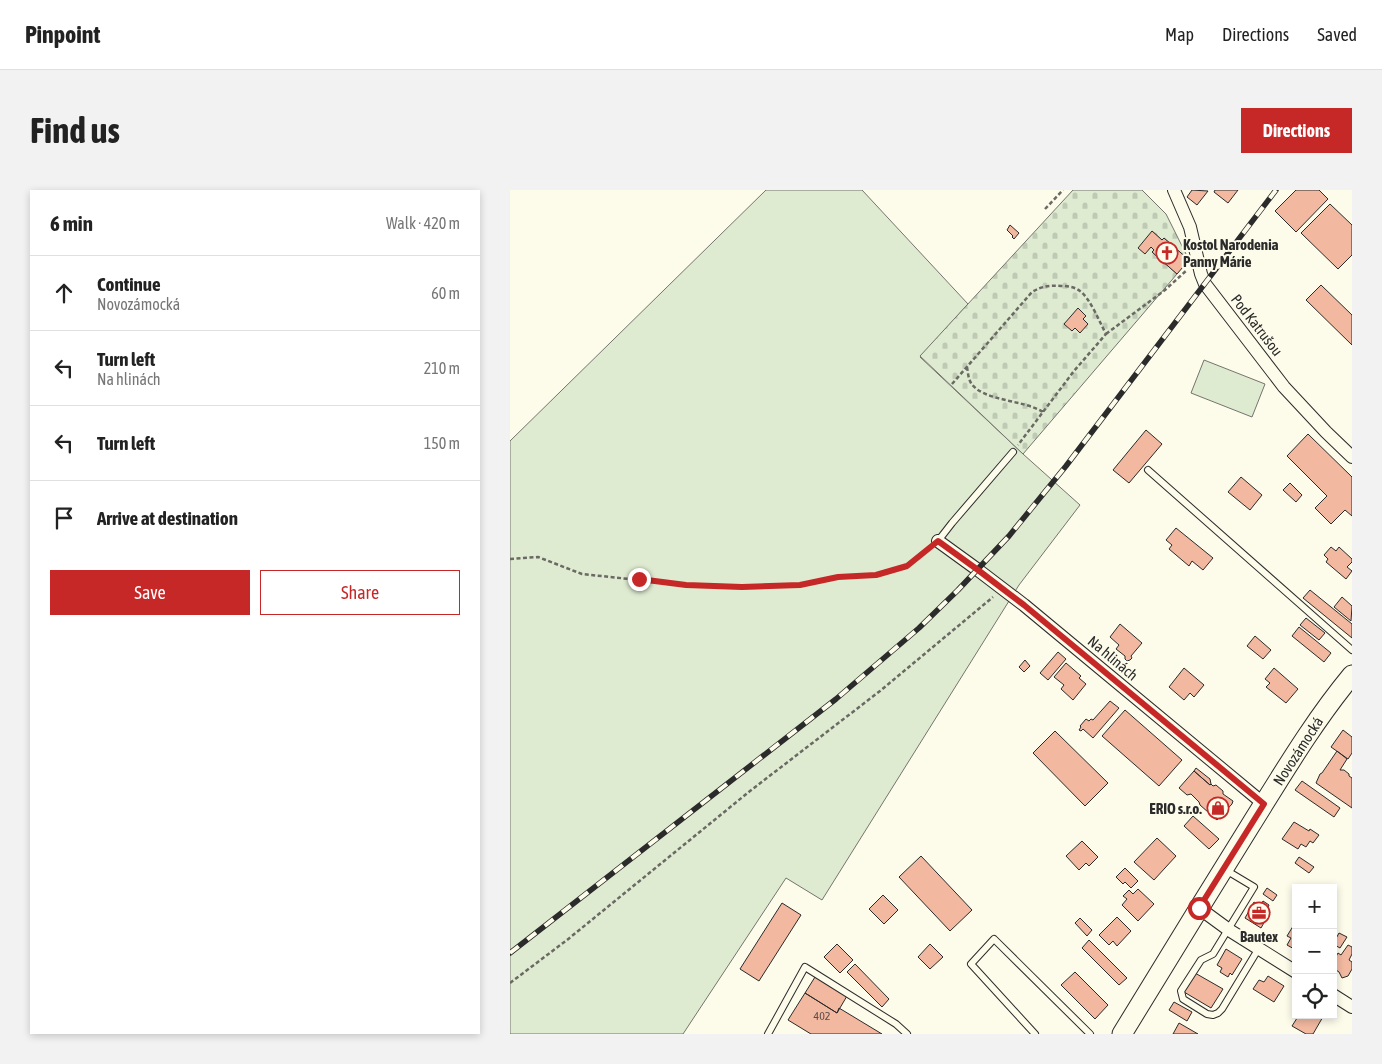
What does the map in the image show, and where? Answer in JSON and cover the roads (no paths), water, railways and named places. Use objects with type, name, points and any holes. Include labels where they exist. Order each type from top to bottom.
[{"type":"main road","name":"Novozámocká","points":[[1122,1034],[1311,730],[1352,675]]},
{"type":"street","name":"Pod Katrušou","points":[[1174,190],[1190,227],[1205,284],[1284,387],[1352,457]]},
{"type":"street","name":"Na hlinách","points":[[938,541],[1003,589],[1264,804]]},
{"type":"street","points":[[1199,908],[1229,930],[1292,969]]},
{"type":"street","points":[[1337,998],[1352,1007]]},
{"type":"lane","points":[[938,541],[1013,452]]},
{"type":"lane","points":[[1148,470],[1352,650]]},
{"type":"lane","points":[[1223,869],[1254,887],[1213,954],[1201,960],[1181,991],[1184,999],[1207,1014],[1213,1015],[1218,1013],[1259,948]]},
{"type":"lane","points":[[1036,1034],[971,964],[994,939],[1090,1034]]},
{"type":"lane","points":[[768,1034],[805,967],[896,1024],[908,1034]]},
{"type":"railway","points":[[510,953],[836,699],[919,628],[958,590],[1009,536],[1066,466],[1276,190]]},
{"type":"place","name":"Kostol Narodenia Panny Márie","points":[[1167,253]]},
{"type":"place","name":"ERIO s.r.o.","points":[[1218,808]]},
{"type":"place","name":"Bautex","points":[[1259,913]]}]
